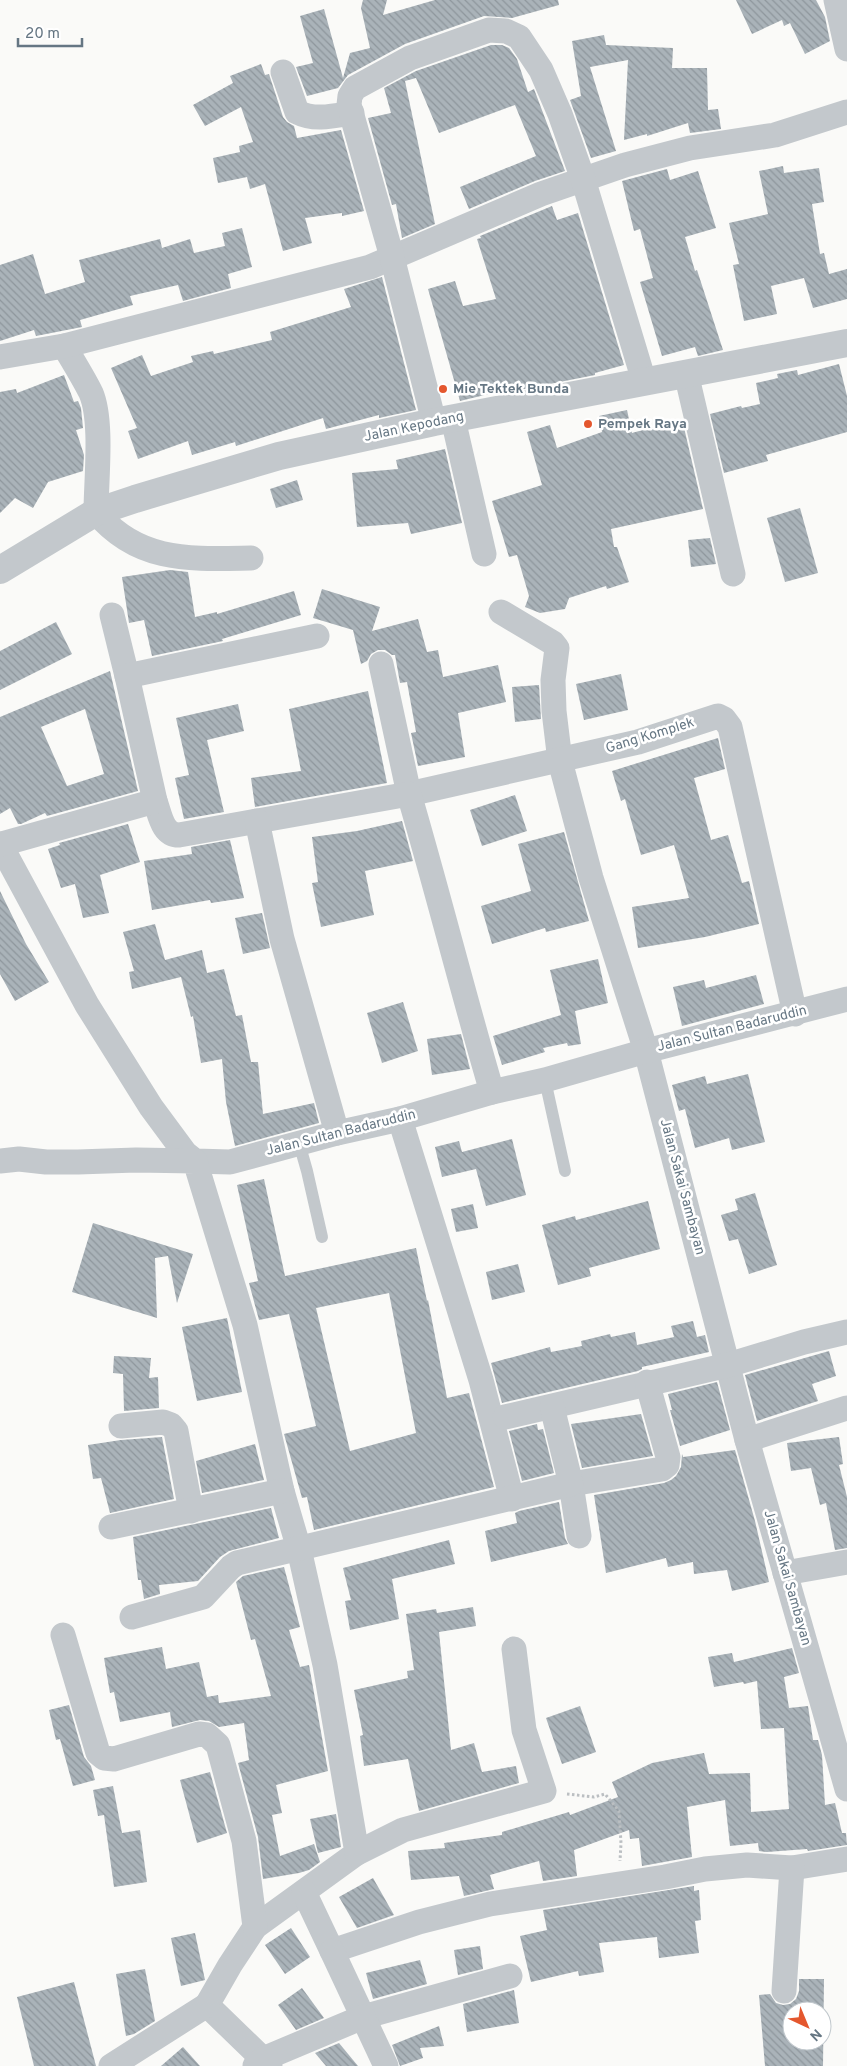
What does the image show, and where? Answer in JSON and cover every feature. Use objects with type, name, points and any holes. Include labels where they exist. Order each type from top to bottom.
[{"type":"street","points":[[836,0],[847,49]]},
{"type":"street","points":[[484,554],[392,257],[349,105],[350,96],[355,88],[410,58],[489,30],[506,31],[519,37],[541,70],[560,114],[583,180],[644,381]]},
{"type":"street","points":[[283,72],[297,112],[306,117],[325,117],[352,113]]},
{"type":"street","points":[[0,357],[64,346],[370,267],[541,194],[625,165],[690,148],[775,135],[847,112]]},
{"type":"street","name":"Jalan Kepodang","points":[[0,570],[96,512],[134,498],[279,456],[644,381],[847,343]]},
{"type":"street","points":[[64,346],[91,394],[96,421],[98,450],[96,512],[102,520],[130,543],[156,553],[201,559],[251,558]]},
{"type":"street","points":[[686,373],[733,574]]},
{"type":"street","name":"Jalan Sakai Sambayan","points":[[500,612],[557,648],[553,680],[554,711],[560,761],[591,878],[646,1051],[747,1440],[847,1789]]},
{"type":"street","name":"Gang Komplek","points":[[112,615],[155,800],[163,826],[175,835],[409,794],[560,761],[638,742],[718,716],[728,724],[794,1014]]},
{"type":"street","points":[[127,676],[317,636]]},
{"type":"street","points":[[381,664],[409,794],[439,896],[472,1026],[492,1092]]},
{"type":"street","points":[[155,800],[1,844],[87,1006],[151,1107],[185,1153],[195,1161],[244,1325],[282,1491],[299,1549],[325,1665],[357,1853]]},
{"type":"street","points":[[257,821],[282,939],[337,1133]]},
{"type":"street","name":"Jalan Sultan Badaruddin","points":[[0,1161],[19,1159],[46,1162],[136,1160],[230,1162],[337,1133],[400,1119],[492,1092],[545,1080],[646,1051],[847,999]]},
{"type":"street","points":[[400,1119],[480,1380],[512,1499]]},
{"type":"street","points":[[505,1417],[728,1364],[804,1342],[847,1332]]},
{"type":"street","points":[[132,1616],[203,1597],[237,1563],[571,1484],[662,1469],[667,1465],[668,1458],[647,1382]]},
{"type":"street","points":[[552,1407],[571,1484],[579,1536]]},
{"type":"street","points":[[747,1440],[847,1408]]},
{"type":"street","points":[[121,1426],[163,1422],[170,1425],[176,1432],[191,1511]]},
{"type":"street","points":[[111,1527],[282,1491]]},
{"type":"street","points":[[785,1573],[847,1562]]},
{"type":"street","points":[[63,1635],[98,1753],[104,1758],[114,1759],[198,1734],[207,1735],[218,1744],[244,1841],[255,1928]]},
{"type":"street","points":[[120,2064],[207,2005],[230,1965],[255,1928],[357,1853],[403,1830],[544,1791],[524,1730],[514,1650]]},
{"type":"street","points":[[332,1951],[419,1922],[490,1904],[705,1869],[746,1865],[792,1868],[847,1859]]},
{"type":"street","points":[[784,1990],[792,1868]]},
{"type":"street","points":[[304,1892],[386,2066]]},
{"type":"street","points":[[207,2005],[263,2064],[363,2017],[510,1976]]},
{"type":"lane","points":[[545,1080],[565,1171]]},
{"type":"lane","points":[[299,1143],[322,1237]]},
{"type":"path","points":[[544,1791],[594,1797],[605,1794],[610,1799],[619,1810],[622,1883]]},
{"type":"building","points":[[363,0],[387,0],[383,15],[435,0],[558,0],[559,5],[512,18],[484,16],[405,44],[348,75],[338,88],[307,96],[296,67],[313,63],[300,16],[324,9],[343,78],[350,53],[370,48],[361,8]]},
{"type":"building","points":[[736,0],[816,0],[825,17],[830,41],[805,54],[790,23],[784,26],[782,20],[752,34]]},
{"type":"building","points":[[604,35],[606,45],[673,48],[672,68],[707,68],[708,110],[718,109],[721,129],[690,133],[688,123],[647,136],[647,134],[624,140],[628,60],[590,67],[616,151],[591,158],[570,100],[581,96],[572,41]]},
{"type":"building","points":[[491,45],[502,45],[509,48],[517,59],[528,92],[534,89],[565,171],[535,181],[469,209],[460,187],[536,156],[515,105],[439,133],[416,78],[405,81],[435,224],[402,238],[396,204],[392,205],[368,118],[391,113],[384,88],[416,71]]},
{"type":"building","points":[[261,64],[265,75],[269,74],[283,117],[294,126],[297,138],[341,130],[364,211],[342,216],[342,213],[305,218],[312,243],[283,251],[265,184],[250,189],[247,177],[218,183],[213,158],[240,152],[239,146],[253,142],[241,107],[205,126],[193,105],[233,83],[230,76]]},
{"type":"building","points":[[783,166],[784,173],[819,168],[824,202],[812,204],[820,254],[824,253],[829,274],[847,269],[847,299],[813,308],[804,278],[771,286],[777,314],[744,321],[733,265],[739,264],[729,223],[768,214],[759,171]]},
{"type":"building","points":[[667,169],[670,180],[698,171],[716,228],[685,237],[723,350],[698,356],[695,347],[662,356],[640,282],[653,278],[640,229],[634,231],[622,181]]},
{"type":"building","points":[[552,206],[557,220],[578,213],[624,365],[595,373],[595,375],[494,395],[493,393],[460,401],[428,289],[455,281],[463,306],[496,299],[477,239],[481,238],[480,236]]},
{"type":"building","points":[[242,228],[252,267],[228,274],[231,288],[183,301],[178,285],[130,296],[133,305],[80,320],[82,327],[36,336],[34,330],[0,341],[0,265],[33,254],[45,294],[85,282],[79,260],[160,239],[162,248],[190,239],[194,253],[225,246],[222,233]]},
{"type":"building","points":[[382,277],[416,410],[379,418],[379,415],[326,429],[323,418],[236,446],[235,442],[192,455],[188,441],[138,459],[128,431],[137,428],[111,368],[142,355],[151,376],[193,362],[191,356],[213,351],[214,354],[272,340],[270,332],[351,307],[344,289]]},
{"type":"building","points":[[839,364],[847,396],[847,432],[766,455],[768,461],[724,473],[710,414],[741,406],[742,408],[760,404],[756,383],[778,378],[777,374],[797,370],[798,375]]},
{"type":"building","points":[[64,375],[74,402],[78,401],[81,408],[83,428],[76,430],[84,455],[83,471],[48,482],[33,508],[15,498],[0,513],[0,392],[16,389],[17,393]]},
{"type":"building","points":[[627,410],[632,433],[682,419],[703,509],[611,529],[614,547],[617,547],[629,582],[607,589],[606,586],[569,598],[565,609],[540,613],[525,607],[529,596],[517,555],[509,557],[492,501],[542,485],[527,432],[550,425],[557,448],[602,432],[599,416]]},
{"type":"building","points":[[445,449],[462,523],[411,534],[408,523],[357,527],[352,473],[398,469],[396,460]]},
{"type":"building","points":[[297,480],[303,500],[276,508],[270,489]]},
{"type":"building","points":[[800,508],[818,573],[785,582],[767,518]]},
{"type":"building","points":[[710,538],[716,564],[691,567],[688,540]]},
{"type":"building","points":[[170,570],[188,572],[195,617],[217,612],[217,614],[294,591],[301,615],[222,639],[223,641],[152,656],[144,620],[129,623],[122,577]]},
{"type":"building","points":[[322,589],[380,607],[372,631],[418,619],[427,652],[438,650],[443,677],[498,665],[506,702],[458,713],[465,757],[418,766],[411,733],[416,732],[407,682],[400,683],[395,655],[385,650],[378,650],[361,664],[353,630],[313,618]]},
{"type":"building","points":[[56,622],[72,654],[0,690],[0,651]]},
{"type":"building","points":[[110,671],[138,791],[47,816],[45,813],[18,824],[10,808],[0,814],[0,717]],"holes":[[[85,709],[104,774],[67,786],[41,727]]]},
{"type":"building","points":[[621,674],[628,710],[584,720],[576,684]]},
{"type":"building","points":[[539,685],[541,719],[515,722],[512,687]]},
{"type":"building","points":[[368,691],[387,783],[255,807],[251,778],[301,771],[289,709]]},
{"type":"building","points":[[238,704],[244,731],[207,740],[224,812],[184,819],[175,778],[189,775],[176,718]]},
{"type":"building","points":[[718,738],[725,769],[694,778],[711,840],[728,835],[742,883],[749,881],[759,924],[705,937],[638,948],[632,907],[689,898],[674,845],[641,855],[625,799],[621,801],[612,771]]},
{"type":"building","points":[[515,795],[527,831],[482,846],[470,810]]},
{"type":"building","points":[[402,821],[413,861],[365,871],[374,915],[321,927],[312,883],[318,882],[312,837],[357,831]]},
{"type":"building","points":[[128,824],[140,862],[100,875],[109,913],[83,918],[75,884],[61,888],[48,849],[60,845],[59,843]]},
{"type":"building","points":[[564,832],[589,921],[546,932],[545,928],[492,944],[481,906],[531,891],[518,844]]},
{"type":"building","points":[[230,840],[244,898],[211,903],[210,900],[152,910],[144,861],[192,854],[191,847]]},
{"type":"building","points":[[0,891],[26,944],[49,982],[15,1001],[0,974]]},
{"type":"building","points":[[262,913],[270,948],[243,954],[235,918]]},
{"type":"building","points":[[155,924],[165,960],[202,950],[207,973],[224,969],[236,1016],[242,1015],[251,1062],[258,1062],[263,1114],[314,1103],[319,1123],[235,1146],[226,1102],[222,1059],[201,1063],[193,1016],[191,1017],[181,977],[132,989],[129,972],[134,971],[123,932]]},
{"type":"building","points":[[598,959],[608,1003],[575,1011],[581,1044],[568,1046],[567,1043],[543,1048],[545,1052],[502,1065],[493,1036],[561,1015],[550,970]]},
{"type":"building","points":[[756,975],[764,1004],[682,1026],[673,987],[704,980],[706,988]]},
{"type":"building","points":[[403,1002],[418,1051],[382,1063],[367,1013]]},
{"type":"building","points":[[461,1034],[470,1069],[432,1075],[427,1039]]},
{"type":"building","points":[[748,1074],[765,1142],[732,1150],[729,1138],[695,1148],[685,1109],[679,1111],[672,1085],[705,1076],[707,1084]]},
{"type":"building","points":[[512,1139],[526,1195],[486,1206],[476,1169],[442,1177],[435,1147],[459,1141],[462,1152]]},
{"type":"building","points":[[264,1179],[285,1276],[416,1248],[447,1398],[469,1393],[494,1487],[314,1530],[307,1497],[302,1498],[284,1434],[316,1426],[289,1314],[259,1320],[249,1283],[258,1281],[237,1185]],"holes":[[[389,1293],[416,1433],[350,1451],[316,1308]]]},
{"type":"building","points":[[755,1193],[777,1265],[749,1274],[738,1239],[729,1241],[721,1215],[738,1210],[735,1199]]},
{"type":"building","points":[[648,1201],[660,1249],[589,1268],[591,1276],[558,1285],[542,1225],[575,1216],[576,1220]]},
{"type":"building","points":[[473,1204],[478,1228],[456,1232],[451,1209]]},
{"type":"building","points":[[93,1223],[193,1254],[177,1303],[168,1256],[155,1258],[157,1318],[72,1292]]},
{"type":"building","points":[[518,1264],[525,1292],[492,1300],[486,1272]]},
{"type":"building","points":[[227,1318],[242,1392],[197,1401],[182,1327]]},
{"type":"building","points":[[693,1321],[697,1337],[705,1335],[709,1352],[502,1403],[491,1363],[550,1347],[551,1352],[582,1346],[581,1341],[610,1334],[611,1337],[635,1332],[637,1345],[674,1337],[671,1326]]},
{"type":"building","points":[[829,1351],[836,1376],[812,1384],[818,1401],[757,1421],[745,1375]]},
{"type":"building","points":[[114,1356],[151,1358],[149,1378],[158,1377],[159,1408],[124,1411],[123,1374],[113,1373]]},
{"type":"building","points":[[717,1382],[730,1430],[680,1446],[670,1410],[672,1410],[668,1394]]},
{"type":"building","points":[[641,1414],[653,1456],[582,1468],[571,1424]]},
{"type":"building","points":[[537,1424],[538,1430],[543,1429],[554,1473],[522,1481],[509,1431]]},
{"type":"building","points":[[162,1437],[174,1499],[110,1513],[101,1478],[93,1479],[88,1445]]},
{"type":"building","points":[[839,1437],[843,1464],[839,1465],[847,1497],[847,1548],[835,1550],[826,1503],[820,1505],[811,1468],[791,1471],[787,1443]]},
{"type":"building","points":[[255,1444],[264,1480],[202,1493],[196,1461]]},
{"type":"building","points":[[735,1450],[755,1521],[769,1582],[732,1591],[727,1570],[694,1574],[693,1562],[668,1567],[666,1558],[606,1573],[594,1495],[664,1483],[671,1480],[676,1476],[681,1467],[682,1454],[683,1457]]},
{"type":"building","points":[[559,1502],[565,1538],[568,1544],[491,1562],[485,1531],[517,1523],[515,1513],[519,1511]]},
{"type":"building","points":[[271,1508],[279,1538],[229,1551],[220,1557],[198,1581],[159,1585],[160,1594],[144,1599],[141,1580],[138,1580],[133,1537]]},
{"type":"building","points":[[449,1540],[455,1564],[392,1579],[399,1619],[350,1630],[345,1601],[351,1600],[343,1568]]},
{"type":"building","points":[[284,1567],[300,1627],[289,1630],[300,1667],[309,1665],[328,1771],[276,1785],[282,1813],[272,1815],[280,1856],[314,1844],[320,1862],[309,1870],[299,1873],[263,1879],[258,1837],[238,1763],[249,1760],[244,1723],[219,1727],[209,1721],[200,1720],[172,1727],[170,1712],[120,1722],[114,1692],[110,1693],[104,1658],[162,1647],[166,1669],[199,1662],[207,1697],[218,1695],[219,1703],[271,1696],[255,1639],[251,1640],[236,1582],[243,1576]]},
{"type":"building","points":[[473,1607],[476,1626],[439,1632],[451,1750],[474,1743],[482,1772],[516,1766],[519,1783],[419,1811],[408,1759],[364,1766],[360,1736],[363,1735],[354,1690],[408,1678],[407,1671],[414,1670],[406,1614],[436,1609],[437,1613]]},
{"type":"building","points":[[792,1648],[799,1673],[784,1677],[789,1708],[808,1706],[813,1740],[818,1740],[822,1755],[825,1805],[835,1803],[842,1833],[846,1833],[847,1845],[808,1851],[807,1849],[767,1852],[759,1851],[758,1843],[730,1846],[725,1800],[687,1807],[692,1857],[642,1866],[639,1838],[630,1839],[629,1830],[574,1850],[577,1876],[543,1881],[539,1861],[490,1875],[494,1889],[464,1896],[459,1876],[411,1880],[408,1851],[445,1848],[444,1843],[502,1835],[502,1832],[569,1812],[570,1815],[618,1797],[612,1782],[652,1763],[704,1753],[709,1774],[750,1773],[751,1812],[789,1809],[784,1728],[761,1729],[757,1681],[714,1687],[708,1657],[732,1653],[734,1662]]},
{"type":"building","points":[[69,1705],[84,1757],[91,1766],[95,1780],[73,1786],[60,1739],[56,1740],[49,1710]]},
{"type":"building","points":[[580,1706],[596,1752],[562,1764],[546,1718]]},
{"type":"building","points":[[210,1772],[227,1833],[197,1843],[180,1780]]},
{"type":"building","points":[[113,1786],[122,1833],[140,1830],[147,1882],[114,1887],[104,1815],[98,1816],[93,1790]]},
{"type":"building","points":[[336,1814],[341,1847],[318,1853],[310,1819]]},
{"type":"building","points":[[373,1878],[394,1915],[357,1928],[339,1897]]},
{"type":"building","points":[[694,1886],[694,1891],[699,1890],[701,1920],[695,1921],[699,1953],[659,1958],[657,1937],[599,1943],[604,1972],[579,1976],[578,1971],[531,1982],[520,1936],[547,1930],[543,1910]]},
{"type":"building","points":[[291,1928],[310,1957],[285,1974],[265,1945]]},
{"type":"building","points":[[195,1933],[205,1980],[181,1986],[171,1938]]},
{"type":"building","points":[[480,1946],[483,1969],[458,1975],[454,1950]]},
{"type":"building","points":[[420,1960],[427,1984],[373,1999],[366,1973]]},
{"type":"building","points":[[145,1969],[155,2021],[134,2034],[126,2036],[116,1974]]},
{"type":"building","points":[[799,1979],[824,1979],[824,2001],[794,2001],[799,1991]]},
{"type":"building","points":[[74,1982],[96,2066],[34,2066],[17,1997]]},
{"type":"building","points":[[302,1988],[324,2018],[296,2030],[278,2005]]},
{"type":"building","points":[[514,1990],[519,2023],[467,2032],[463,2004]]},
{"type":"building","points":[[770,1994],[776,2003],[782,2005],[782,2051],[823,2051],[823,2066],[765,2066],[759,1995]]},
{"type":"building","points":[[439,2026],[444,2046],[420,2048],[423,2058],[400,2066],[392,2045]]},
{"type":"building","points":[[339,2043],[358,2066],[326,2066],[315,2053]]},
{"type":"building","points":[[183,2047],[200,2066],[161,2066]]},
{"type":"place","name":"Mie Tektek Bunda","points":[[443,389]]},
{"type":"place","name":"Pempek Raya","points":[[588,424]]}]
